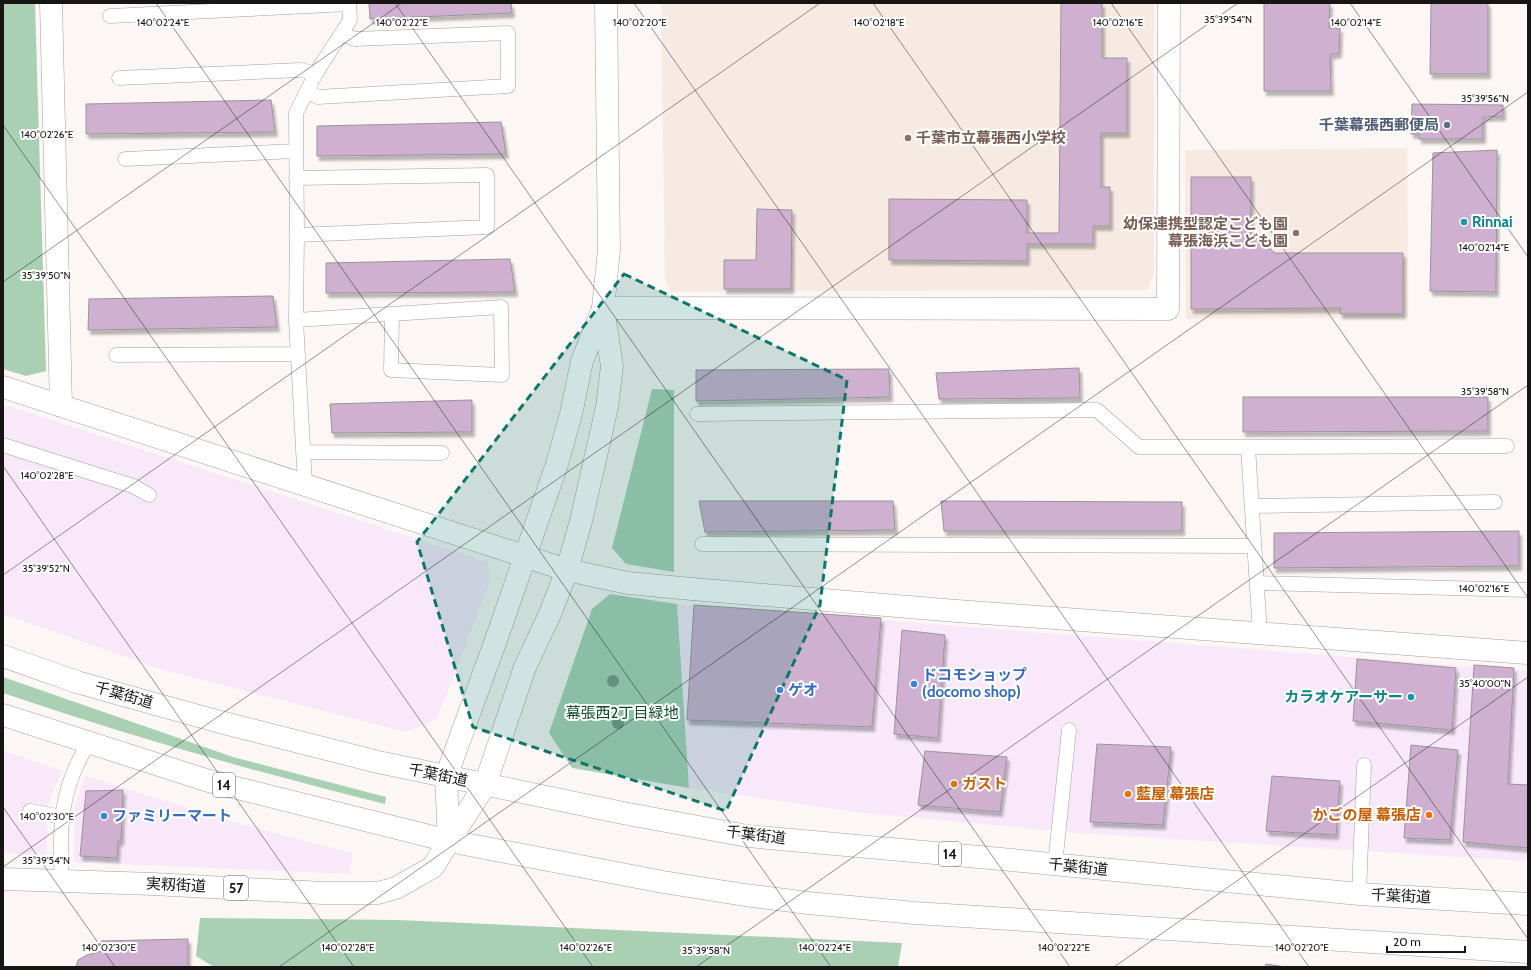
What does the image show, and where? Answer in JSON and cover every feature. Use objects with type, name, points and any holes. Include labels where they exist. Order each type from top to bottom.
[{"type":"main road","points":[[51,3],[61,406]]},
{"type":"main road","points":[[449,841],[446,777],[501,626],[557,464],[571,414],[582,361],[603,308],[609,250],[606,3]]},
{"type":"main road","points":[[603,308],[1168,309],[1169,3]]},
{"type":"main road","name":"実籾街道","points":[[3,879],[153,884],[323,893],[378,893],[396,888],[433,866],[485,785],[525,667],[550,614],[567,570],[581,521],[607,407],[612,366],[603,308]]},
{"type":"main road","points":[[3,387],[567,570],[628,583],[957,611],[1528,654]]},
{"type":"main road","name":"千葉街道","points":[[3,656],[77,682],[220,722],[378,762],[631,815],[747,836],[1359,894],[1528,904]]},
{"type":"main road","name":"14","points":[[4,717],[209,781],[449,841],[671,883],[745,895],[808,903],[915,913],[1528,952]]},
{"type":"lane","points":[[110,16],[349,4],[350,20],[316,73],[296,113],[296,320],[305,485]]},
{"type":"lane","points":[[306,92],[318,98],[508,86],[508,33],[355,39],[341,34]]},
{"type":"lane","points":[[119,78],[300,70],[316,73]]},
{"type":"lane","points":[[125,159],[296,151]]},
{"type":"lane","points":[[296,178],[487,175],[487,227],[297,235]]},
{"type":"lane","points":[[296,320],[501,307],[502,375],[391,370],[392,314]]},
{"type":"lane","points":[[116,355],[298,354]]},
{"type":"lane","points":[[697,414],[1097,410],[1139,447],[1507,446]]},
{"type":"lane","points":[[3,445],[133,486],[148,495]]},
{"type":"lane","points":[[1248,446],[1260,634]]},
{"type":"lane","points":[[304,452],[442,453]]},
{"type":"lane","points":[[1252,506],[1495,502]]},
{"type":"lane","points":[[702,544],[1254,546]]},
{"type":"lane","points":[[1257,583],[1528,590]]},
{"type":"lane","points":[[1055,865],[1069,730]]},
{"type":"lane","points":[[62,881],[62,817],[73,774],[88,743]]},
{"type":"lane","points":[[1359,894],[1364,765]]},
{"type":"lane","points":[[30,811],[62,817]]},
{"type":"highlighted area","points":[[624,274],[847,380],[820,605],[726,811],[473,727],[417,542]]},
{"type":"shaded area","name":"千葉市立幕張西小学校","points":[[661,3],[1154,3],[1154,274],[1147,290],[671,292],[665,281]]},
{"type":"shaded area","name":"幼保連携型認定こども園 幕張海浜こども園","points":[[1407,148],[1408,317],[1186,319],[1185,150]]},
{"type":"shaded area","points":[[3,404],[488,562],[490,581],[437,719],[406,732],[164,670],[3,614]]},
{"type":"shaded area","points":[[677,604],[1528,671],[1528,861],[1079,833],[863,813],[689,788]]},
{"type":"shaded area","points":[[3,751],[62,771],[50,798],[47,813],[47,855],[3,853]]},
{"type":"shaded area","points":[[85,776],[244,825],[352,853],[350,874],[74,862],[75,805]]},
{"type":"green space","points":[[3,3],[35,3],[46,371],[26,376],[3,369]]},
{"type":"green space","points":[[652,389],[674,390],[674,572],[626,564],[612,548]]},
{"type":"green space","name":"幕張西2丁目緑地","points":[[610,594],[677,604],[689,788],[572,768],[549,733],[592,609]]},
{"type":"green space","points":[[3,677],[233,757],[386,797],[385,804],[193,753],[50,709],[3,693]]},
{"type":"green space","points":[[200,918],[398,920],[902,943],[898,967],[214,967],[196,956]]},
{"type":"building","points":[[369,3],[511,3],[512,13],[370,19]]},
{"type":"building","points":[[1061,3],[1102,3],[1102,58],[1127,58],[1127,133],[1101,133],[1101,187],[1110,187],[1110,226],[1093,226],[1093,244],[1027,244],[1027,261],[889,260],[889,199],[1027,200],[1027,233],[1059,233]]},
{"type":"building","points":[[1264,3],[1330,3],[1329,28],[1340,28],[1339,53],[1330,55],[1331,91],[1264,91]]},
{"type":"building","points":[[1488,3],[1488,74],[1430,74],[1431,4]]},
{"type":"building","points":[[271,100],[275,132],[86,134],[86,104]]},
{"type":"building","name":"千葉幕張西郵便局","points":[[1412,104],[1503,105],[1503,116],[1483,117],[1483,139],[1419,139],[1419,134],[1411,134]]},
{"type":"building","points":[[501,122],[506,154],[317,156],[317,126]]},
{"type":"building","name":"Rinnai","points":[[1497,150],[1496,292],[1430,291],[1433,153]]},
{"type":"building","points":[[1191,177],[1251,177],[1251,233],[1275,253],[1403,253],[1403,314],[1340,314],[1341,308],[1191,309]]},
{"type":"building","points":[[757,209],[792,210],[791,289],[724,289],[724,260],[756,260]]},
{"type":"building","points":[[510,259],[515,292],[326,293],[326,263]]},
{"type":"building","points":[[273,296],[277,327],[88,330],[89,299]]},
{"type":"building","points":[[1079,368],[1080,398],[939,399],[936,373]]},
{"type":"building","points":[[889,369],[890,397],[696,401],[696,370]]},
{"type":"building","points":[[1243,397],[1488,397],[1488,431],[1243,432]]},
{"type":"building","points":[[472,400],[472,432],[332,433],[330,404]]},
{"type":"building","points":[[699,501],[893,501],[895,530],[705,532]]},
{"type":"building","points":[[941,501],[1182,502],[1182,531],[944,531]]},
{"type":"building","points":[[1519,531],[1519,566],[1274,568],[1274,533]]},
{"type":"building","points":[[694,605],[881,618],[872,727],[687,720]]},
{"type":"building","points":[[902,630],[945,635],[938,738],[894,734]]},
{"type":"building","points":[[1357,659],[1456,668],[1452,730],[1353,721]]},
{"type":"building","points":[[1474,665],[1514,668],[1508,784],[1528,785],[1528,848],[1463,842]]},
{"type":"building","points":[[1097,744],[1171,747],[1163,825],[1090,822]]},
{"type":"building","points":[[1411,745],[1458,750],[1450,840],[1404,838]]},
{"type":"building","points":[[925,751],[1007,757],[1000,812],[918,805]]},
{"type":"building","points":[[1272,776],[1340,781],[1336,835],[1266,831]]},
{"type":"building","points":[[123,790],[121,841],[118,841],[117,858],[80,856],[86,791]]},
{"type":"building","points":[[188,939],[188,967],[76,967],[78,960],[87,955],[102,951],[101,941]]},
{"type":"building","points":[[1266,964],[1286,967],[1265,967]]},
{"type":"place","name":"千葉幕張西郵便局","points":[[1447,125]]},
{"type":"place","name":"千葉市立幕張西小学校","points":[[908,138]]},
{"type":"place","name":"Rinnai","points":[[1464,222]]},
{"type":"place","name":"幼保連携型認定こども園 幕張海浜こども園","points":[[1296,233]]},
{"type":"place","name":"ドコモショップ (docomo shop)","points":[[914,684]]},
{"type":"place","name":"ゲオ","points":[[780,690]]},
{"type":"place","name":"カラオケアーサー","points":[[1411,697]]},
{"type":"place","name":"ガスト","points":[[954,784]]},
{"type":"place","name":"藍屋 幕張店","points":[[1128,794]]},
{"type":"place","name":"かごの屋 幕張店","points":[[1429,815]]},
{"type":"place","name":"ファミリーマート","points":[[104,816]]}]
